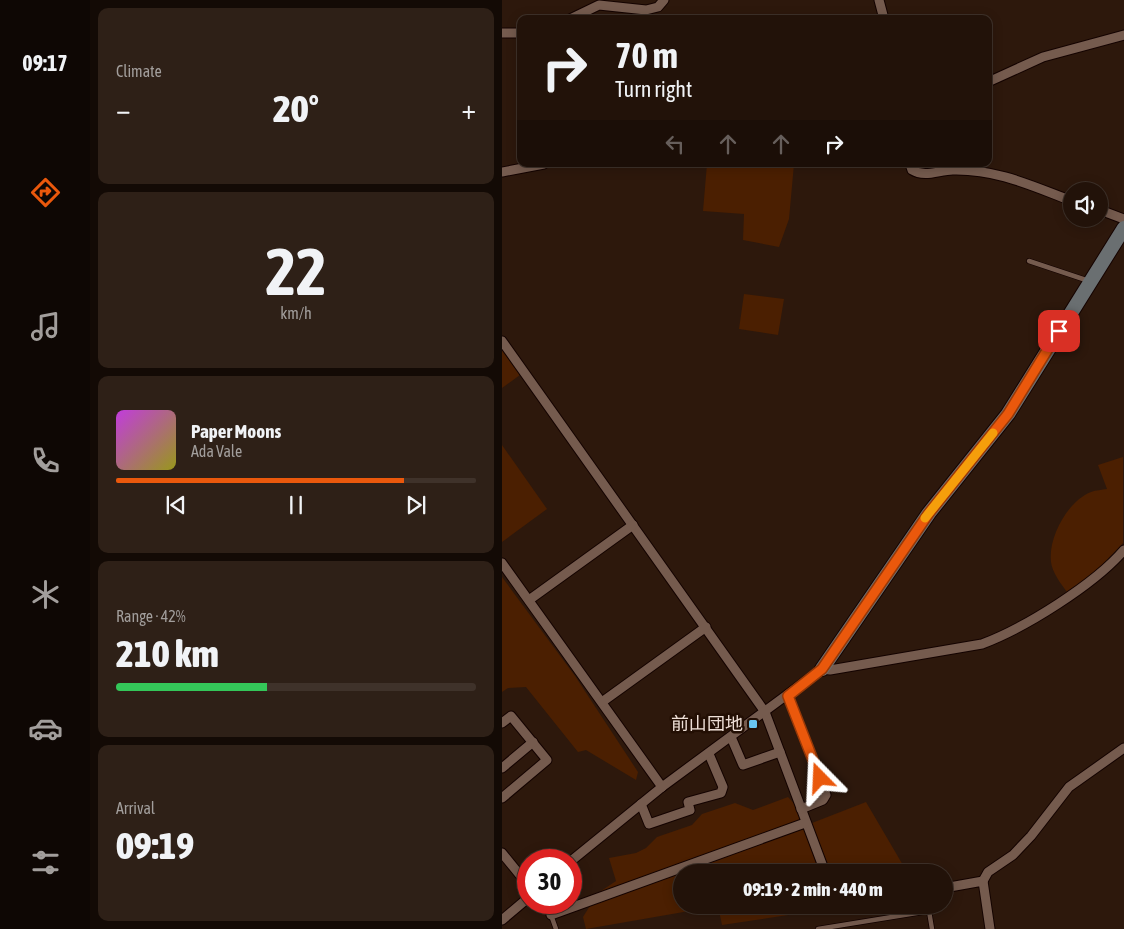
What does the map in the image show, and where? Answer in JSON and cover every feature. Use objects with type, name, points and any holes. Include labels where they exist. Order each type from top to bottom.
[{"type":"street","points":[[578,15],[598,5],[646,10],[658,7],[664,0]]},
{"type":"street","points":[[879,0],[883,15]]},
{"type":"street","points":[[502,33],[517,33]]},
{"type":"street","points":[[992,80],[1042,57],[1124,35]]},
{"type":"street","points":[[502,172],[528,167]]},
{"type":"street","points":[[911,167],[918,174],[952,170],[1014,177],[1063,197]]},
{"type":"street","points":[[1108,213],[1124,219]]},
{"type":"street","points":[[582,852],[662,786],[709,754],[822,669],[924,519],[1008,414],[1124,228]]},
{"type":"street","points":[[502,341],[765,712],[822,864]]},
{"type":"street","points":[[529,600],[633,525]]},
{"type":"street","points":[[822,669],[830,670],[982,644],[1003,636],[1093,579],[1124,550]]},
{"type":"street","points":[[502,563],[662,786]]},
{"type":"street","points":[[602,702],[706,627]]},
{"type":"street","points":[[788,696],[826,794],[823,800],[801,809]]},
{"type":"street","points":[[502,723],[511,716],[547,760],[502,798]]},
{"type":"street","points":[[732,737],[742,765],[780,752]]},
{"type":"street","points":[[502,767],[533,742]]},
{"type":"street","points":[[990,929],[982,881],[988,872],[1013,855],[1023,845],[1069,786],[1124,748]]},
{"type":"street","points":[[641,804],[649,824],[690,810],[688,802],[721,793],[723,787],[709,754]]},
{"type":"street","points":[[582,902],[805,822]]},
{"type":"street","points":[[502,853],[517,871]]},
{"type":"street","points":[[953,886],[982,881]]},
{"type":"street","points":[[502,920],[517,907]]},
{"type":"lane","points":[[1029,260],[1090,281]]},
{"type":"lane","points":[[818,929],[929,911],[932,929]]},
{"type":"lane","points":[[550,914],[556,929]]},
{"type":"shaded area","points":[[707,167],[794,167],[789,219],[779,247],[743,240],[744,214],[703,211]]},
{"type":"shaded area","points":[[744,294],[784,299],[778,335],[739,329]]},
{"type":"shaded area","points":[[502,350],[520,375],[502,388]]},
{"type":"shaded area","points":[[502,445],[547,509],[502,542]]},
{"type":"shaded area","points":[[1123,457],[1123,543],[1091,576],[1067,592],[1055,574],[1051,562],[1051,552],[1056,531],[1067,512],[1075,503],[1093,491],[1107,489],[1098,465]]},
{"type":"shaded area","points":[[502,577],[575,676],[638,772],[636,780],[586,750],[578,752],[526,687],[508,688],[502,692]]},
{"type":"shaded area","points":[[788,797],[812,823],[866,802],[902,864],[673,864],[673,914],[586,929],[583,917],[598,893],[616,881],[609,858],[636,853],[646,848],[657,837],[692,825],[702,814],[735,803],[753,810]]},
{"type":"shaded area","points":[[720,914],[795,914],[722,925]]},
{"type":"slow traffic","points":[[925,518],[993,433]]},
{"type":"place","name":"前山団地","points":[[753,724]]},
{"type":"route","points":[[820,778],[788,696],[822,669],[900,552],[1008,414],[1059,331]]}]
